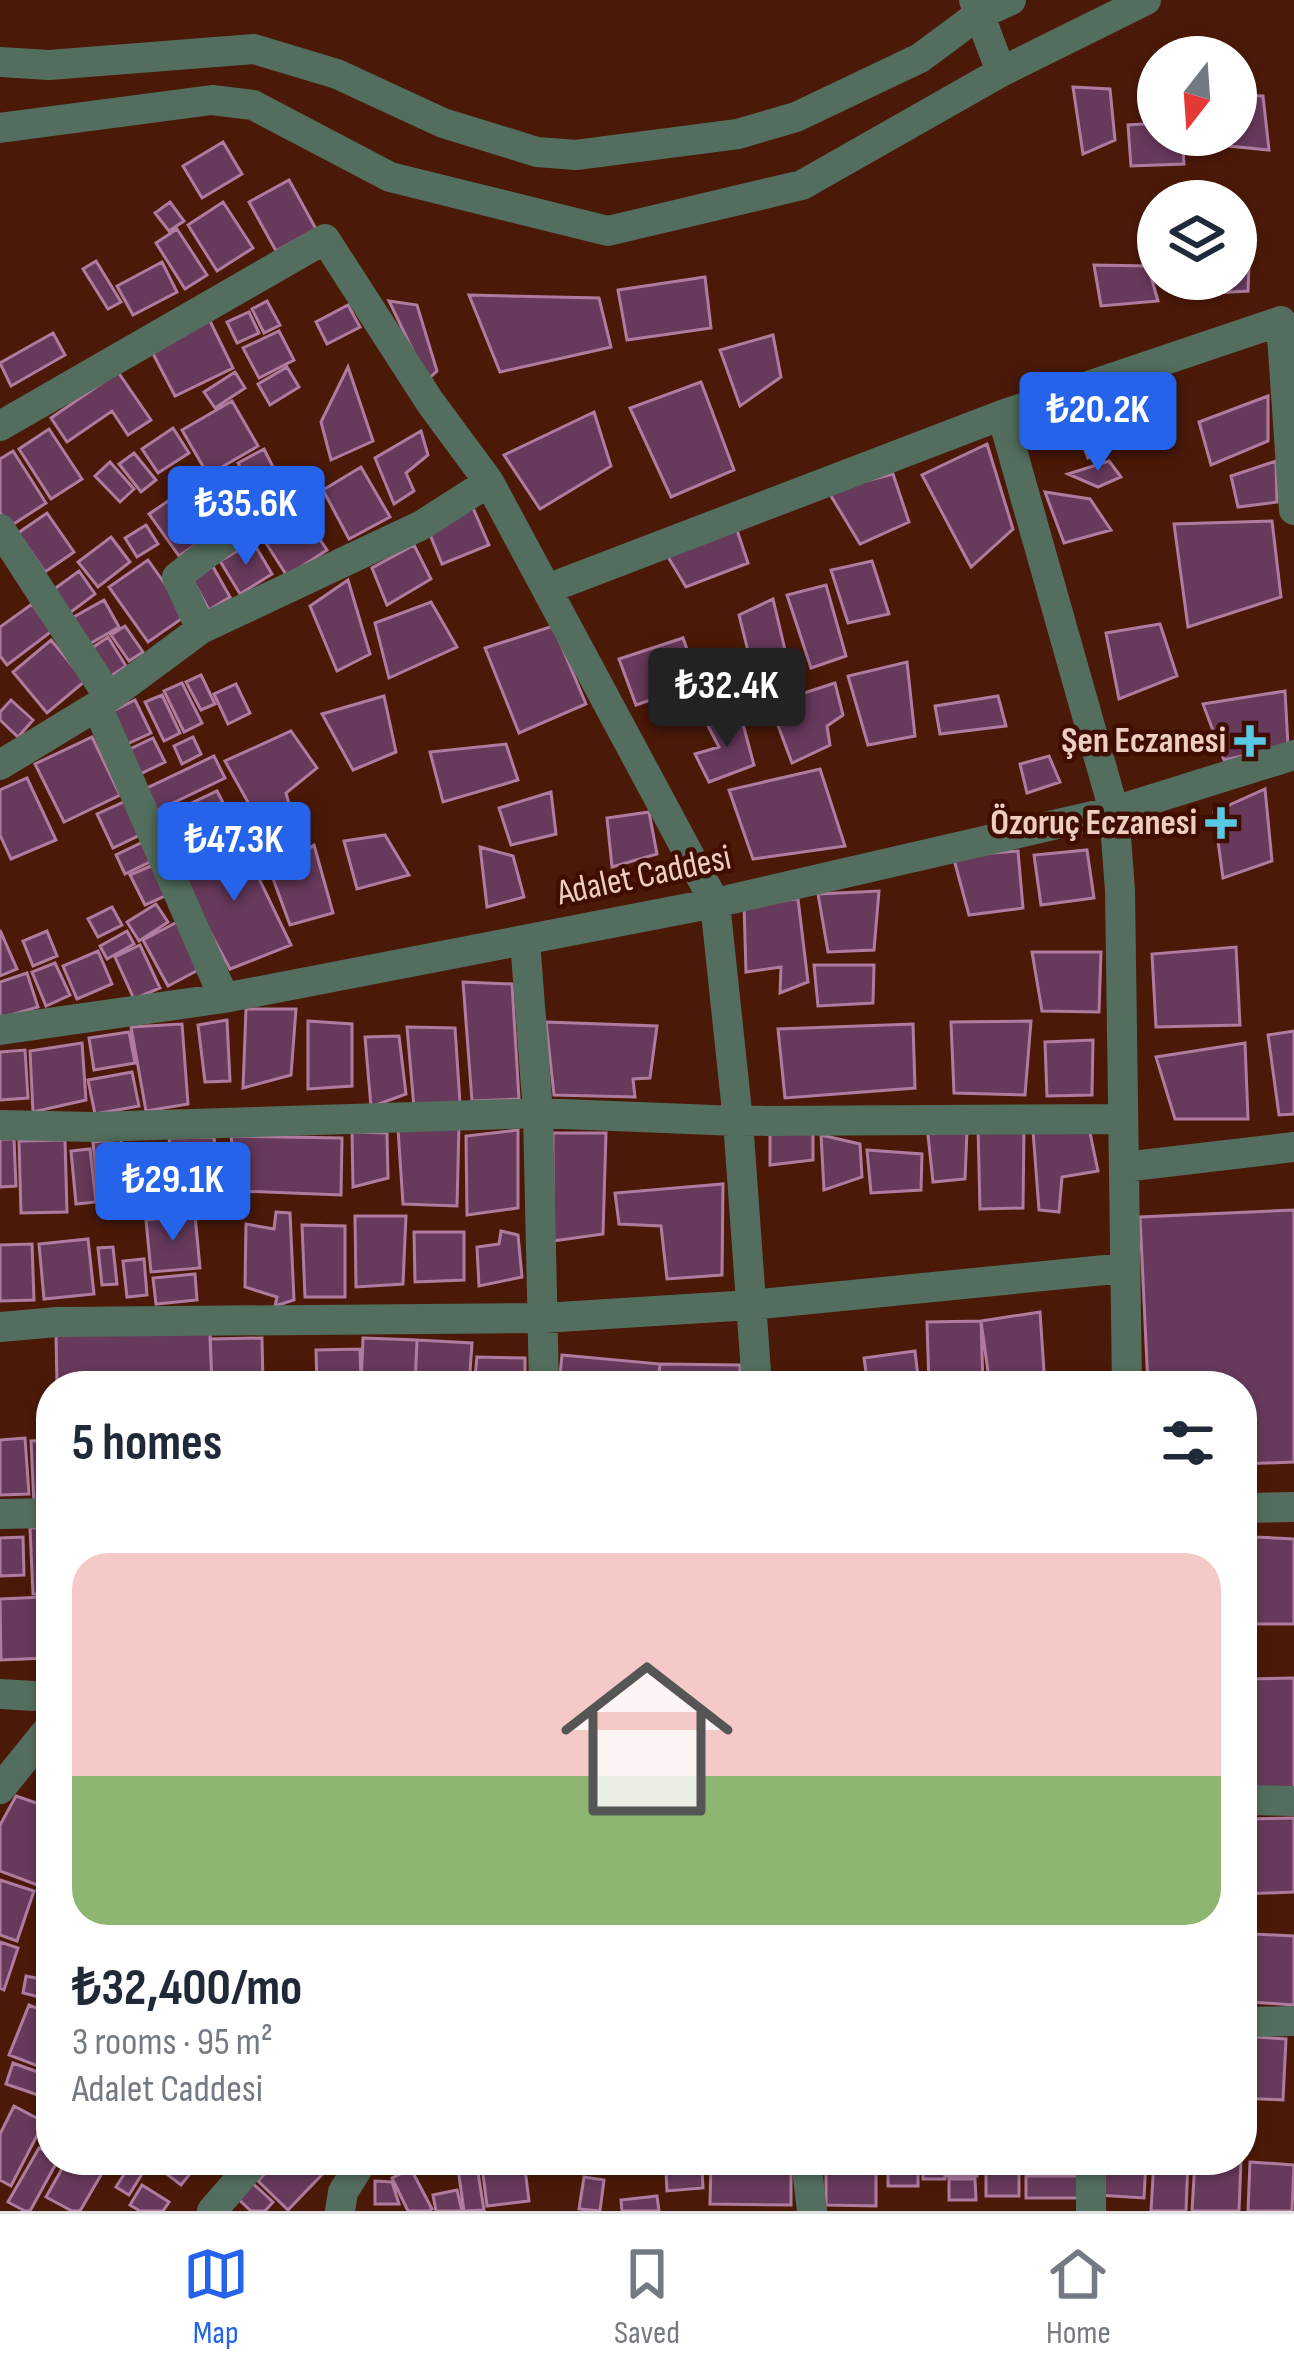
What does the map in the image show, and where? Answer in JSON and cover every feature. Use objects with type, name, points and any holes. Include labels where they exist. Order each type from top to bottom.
[{"type":"street","points":[[0,62],[49,65],[254,49],[337,74],[443,123],[537,152],[576,155],[738,134],[796,117],[920,58],[976,8],[1011,0]]},
{"type":"street","points":[[0,128],[212,100],[253,105],[390,177],[608,231],[802,185],[1001,72],[1146,0]]},
{"type":"street","points":[[976,8],[1001,72]]},
{"type":"street","points":[[0,426],[326,239],[430,402],[489,482],[715,902],[738,1120],[756,1371]]},
{"type":"street","points":[[547,589],[1003,415],[1281,321],[1294,510]]},
{"type":"street","points":[[1003,415],[1114,811],[1120,890],[1126,1371]]},
{"type":"street","points":[[0,765],[103,702],[201,628],[422,525],[489,482]]},
{"type":"street","points":[[201,628],[177,577],[263,510]]},
{"type":"street","points":[[0,529],[103,702],[224,998]]},
{"type":"street","name":"Adalet Caddesi","points":[[0,1030],[224,998],[715,902],[1114,811],[1294,755]]},
{"type":"street","points":[[525,940],[538,1113],[544,1371]]},
{"type":"street","points":[[0,1125],[538,1113],[738,1120],[1123,1119]]},
{"type":"street","points":[[1124,1167],[1294,1147]]},
{"type":"street","points":[[0,1327],[57,1322],[543,1318],[751,1305],[1125,1268]]},
{"type":"street","points":[[1257,1508],[1294,1508]]},
{"type":"street","points":[[0,1514],[36,1513]]},
{"type":"street","points":[[0,1694],[36,1696]]},
{"type":"street","points":[[0,1789],[36,1745]]},
{"type":"street","points":[[1257,1800],[1294,1801]]},
{"type":"street","points":[[1257,2021],[1294,2021]]},
{"type":"street","points":[[212,2211],[243,2175]]},
{"type":"street","points":[[345,2205],[357,2175]]},
{"type":"street","points":[[808,2175],[812,2211]]},
{"type":"street","points":[[1091,2175],[1091,2211]]},
{"type":"building","points":[[1073,87],[1110,89],[1115,140],[1083,154]]},
{"type":"building","points":[[1257,96],[1263,96],[1269,150],[1257,149]]},
{"type":"building","points":[[1137,124],[1137,156],[1183,156],[1184,164],[1131,166],[1128,125]]},
{"type":"building","points":[[223,142],[242,174],[202,198],[183,166]]},
{"type":"building","points":[[289,180],[316,229],[276,251],[249,202]]},
{"type":"building","points":[[170,202],[184,221],[169,231],[155,213]]},
{"type":"building","points":[[223,202],[253,248],[217,271],[188,225]]},
{"type":"building","points":[[177,229],[207,275],[185,289],[156,243]]},
{"type":"building","points":[[96,261],[121,302],[108,309],[83,269]]},
{"type":"building","points":[[162,262],[177,292],[133,315],[117,286]]},
{"type":"building","points":[[1094,265],[1137,266],[1137,300],[1158,301],[1101,306]]},
{"type":"building","points":[[705,277],[711,328],[627,340],[618,290]]},
{"type":"building","points":[[469,295],[599,298],[611,347],[500,372]]},
{"type":"building","points":[[267,301],[280,325],[264,333],[252,309]]},
{"type":"building","points":[[389,301],[417,305],[437,371],[427,380]]},
{"type":"building","points":[[348,305],[360,327],[327,344],[316,322]]},
{"type":"building","points":[[249,312],[259,333],[237,343],[227,322]]},
{"type":"building","points":[[209,319],[233,368],[175,396],[150,348]]},
{"type":"building","points":[[279,331],[294,360],[259,378],[243,348]]},
{"type":"building","points":[[53,333],[65,355],[11,386],[0,363]]},
{"type":"building","points":[[773,335],[781,377],[740,406],[720,350]]},
{"type":"building","points":[[287,367],[299,387],[270,405],[258,384]]},
{"type":"building","points":[[348,367],[373,441],[331,460],[321,422]]},
{"type":"building","points":[[118,372],[151,420],[128,435],[112,411],[67,442],[51,418]]},
{"type":"building","points":[[235,372],[245,388],[215,408],[204,392]]},
{"type":"building","points":[[1140,380],[1148,430],[1088,458],[1067,403]]},
{"type":"building","points":[[701,382],[734,470],[671,497],[630,408]]},
{"type":"building","points":[[1268,396],[1268,441],[1211,465],[1199,422]]},
{"type":"building","points":[[232,401],[258,446],[208,475],[182,430]]},
{"type":"building","points":[[594,412],[611,466],[540,509],[504,455]]},
{"type":"building","points":[[173,428],[189,453],[158,473],[142,449]]},
{"type":"building","points":[[49,429],[82,479],[51,499],[19,449]]},
{"type":"building","points":[[421,431],[428,455],[406,473],[414,491],[394,504],[375,458]]},
{"type":"building","points":[[987,444],[1013,529],[971,567],[922,475]]},
{"type":"building","points":[[264,449],[285,491],[259,503],[238,463]]},
{"type":"building","points":[[13,451],[46,503],[9,527],[0,512],[0,459]]},
{"type":"building","points":[[134,453],[156,480],[141,492],[119,464]]},
{"type":"building","points":[[1109,461],[1121,477],[1098,487],[1068,474]]},
{"type":"building","points":[[1276,461],[1277,502],[1238,507],[1231,476]]},
{"type":"building","points":[[110,462],[134,489],[120,502],[95,476]]},
{"type":"building","points":[[361,467],[390,517],[349,539],[323,490]]},
{"type":"building","points":[[230,468],[256,511],[232,525],[206,482]]},
{"type":"building","points":[[893,474],[909,522],[860,544],[828,491]]},
{"type":"building","points":[[194,477],[224,518],[205,531],[175,490]]},
{"type":"building","points":[[1045,492],[1090,499],[1111,530],[1064,543]]},
{"type":"building","points":[[171,499],[201,541],[179,556],[149,514]]},
{"type":"building","points":[[296,504],[327,550],[287,576],[257,529]]},
{"type":"building","points":[[473,508],[489,545],[442,564],[427,527]]},
{"type":"building","points":[[47,513],[74,552],[45,572],[18,533]]},
{"type":"building","points":[[1272,521],[1281,597],[1188,627],[1174,524]]},
{"type":"building","points":[[146,525],[158,544],[137,557],[125,538]]},
{"type":"building","points":[[736,527],[748,563],[686,587],[668,557]]},
{"type":"building","points":[[111,537],[130,562],[98,587],[78,562]]},
{"type":"building","points":[[253,542],[272,574],[240,594],[220,561]]},
{"type":"building","points":[[414,545],[431,579],[387,605],[372,568]]},
{"type":"building","points":[[148,560],[187,615],[148,642],[109,587]]},
{"type":"building","points":[[872,561],[889,614],[848,623],[831,570]]},
{"type":"building","points":[[212,565],[230,597],[209,610],[191,577]]},
{"type":"building","points":[[79,571],[95,594],[67,615],[50,592]]},
{"type":"building","points":[[348,580],[370,654],[337,671],[310,606]]},
{"type":"building","points":[[826,585],[846,656],[811,668],[787,595]]},
{"type":"building","points":[[773,599],[786,654],[752,667],[739,615]]},
{"type":"building","points":[[104,600],[119,627],[86,646],[70,619]]},
{"type":"building","points":[[431,602],[457,647],[389,678],[375,623]]},
{"type":"building","points":[[32,604],[52,631],[7,665],[0,656],[0,627]]},
{"type":"building","points":[[1160,624],[1177,676],[1119,699],[1106,633]]},
{"type":"building","points":[[125,626],[143,652],[129,661],[111,635]]},
{"type":"building","points":[[553,626],[586,704],[519,733],[485,648]]},
{"type":"building","points":[[108,637],[126,666],[105,680],[86,652]]},
{"type":"building","points":[[683,638],[699,683],[636,705],[619,659]]},
{"type":"building","points":[[51,640],[85,681],[47,713],[13,672]]},
{"type":"building","points":[[907,662],[915,736],[868,745],[848,676]]},
{"type":"building","points":[[201,675],[215,704],[201,710],[186,682]]},
{"type":"building","points":[[182,683],[202,723],[184,732],[164,691]]},
{"type":"building","points":[[835,683],[843,715],[827,726],[830,745],[792,763],[770,704]]},
{"type":"building","points":[[236,684],[250,713],[228,724],[214,694]]},
{"type":"building","points":[[1285,691],[1288,746],[1224,760],[1203,704]]},
{"type":"building","points":[[162,695],[180,733],[164,741],[145,702]]},
{"type":"building","points":[[384,696],[396,752],[353,770],[322,714]]},
{"type":"building","points":[[998,696],[1006,726],[940,734],[935,706]]},
{"type":"building","points":[[11,700],[33,720],[18,737],[0,720],[0,712]]},
{"type":"building","points":[[135,700],[151,733],[127,744],[111,712]]},
{"type":"building","points":[[740,713],[754,765],[709,782],[695,754],[719,747],[708,726]]},
{"type":"building","points":[[291,731],[317,768],[286,793],[293,819],[264,831],[225,761]]},
{"type":"building","points":[[92,737],[120,795],[64,822],[35,764]]},
{"type":"building","points":[[193,737],[201,754],[182,764],[174,746]]},
{"type":"building","points":[[153,738],[165,762],[138,775],[126,751]]},
{"type":"building","points":[[506,744],[518,780],[443,802],[430,752]]},
{"type":"building","points":[[214,756],[225,778],[156,811],[145,789]]},
{"type":"building","points":[[1049,756],[1060,782],[1027,793],[1020,764]]},
{"type":"building","points":[[820,769],[845,846],[753,859],[729,790]]},
{"type":"building","points":[[27,778],[56,840],[11,859],[0,835],[0,790]]},
{"type":"building","points":[[1265,789],[1272,861],[1223,878],[1214,812]]},
{"type":"building","points":[[217,791],[232,820],[174,848],[160,818]]},
{"type":"building","points":[[551,792],[556,834],[511,845],[499,808]]},
{"type":"building","points":[[126,801],[142,834],[113,848],[97,814]]},
{"type":"building","points":[[649,812],[657,854],[612,867],[607,818]]},
{"type":"building","points":[[385,835],[409,875],[357,889],[344,841]]},
{"type":"building","points":[[239,837],[291,945],[230,969],[176,869]]},
{"type":"building","points":[[147,840],[156,859],[125,874],[116,855]]},
{"type":"building","points":[[314,845],[333,913],[290,925],[271,873]]},
{"type":"building","points":[[480,847],[513,856],[524,897],[487,907]]},
{"type":"building","points":[[1087,850],[1094,898],[1041,905],[1034,855]]},
{"type":"building","points":[[1018,851],[1023,908],[969,915],[953,856]]},
{"type":"building","points":[[153,865],[167,895],[145,905],[130,875]]},
{"type":"building","points":[[879,891],[874,950],[828,952],[818,894]]},
{"type":"building","points":[[798,899],[808,982],[780,993],[781,967],[746,972],[744,904]]},
{"type":"building","points":[[156,904],[168,922],[139,941],[127,922]]},
{"type":"building","points":[[112,907],[122,925],[98,937],[88,919]]},
{"type":"building","points":[[179,921],[204,967],[168,986],[143,940]]},
{"type":"building","points":[[0,930],[17,969],[0,976]]},
{"type":"building","points":[[47,931],[57,956],[33,966],[23,941]]},
{"type":"building","points":[[127,931],[134,944],[107,959],[100,946]]},
{"type":"building","points":[[140,945],[160,988],[134,999],[115,957]]},
{"type":"building","points":[[1236,947],[1240,1025],[1156,1027],[1152,954]]},
{"type":"building","points":[[98,951],[112,984],[77,999],[63,966]]},
{"type":"building","points":[[1032,952],[1101,952],[1099,1012],[1042,1011]]},
{"type":"building","points":[[55,963],[70,995],[46,1006],[32,972]]},
{"type":"building","points":[[814,965],[874,965],[873,1003],[818,1006]]},
{"type":"building","points":[[27,973],[38,1007],[0,1018],[0,982]]},
{"type":"building","points":[[463,982],[512,984],[519,1099],[472,1101]]},
{"type":"building","points":[[246,1009],[296,1009],[291,1075],[243,1088]]},
{"type":"building","points":[[227,1020],[230,1081],[205,1082],[198,1025]]},
{"type":"building","points":[[308,1021],[352,1024],[352,1086],[308,1089]]},
{"type":"building","points":[[1031,1021],[1025,1095],[954,1093],[951,1022]]},
{"type":"building","points":[[546,1022],[657,1026],[650,1078],[633,1079],[635,1097],[554,1095]]},
{"type":"building","points":[[182,1024],[188,1104],[146,1111],[131,1027]]},
{"type":"building","points":[[913,1024],[915,1088],[785,1098],[778,1029]]},
{"type":"building","points":[[407,1027],[455,1028],[460,1103],[414,1108]]},
{"type":"building","points":[[1294,1031],[1294,1114],[1279,1115],[1268,1035]]},
{"type":"building","points":[[129,1032],[135,1063],[94,1070],[89,1038]]},
{"type":"building","points":[[399,1036],[406,1094],[371,1107],[365,1037]]},
{"type":"building","points":[[1093,1040],[1092,1095],[1047,1096],[1045,1042]]},
{"type":"building","points":[[82,1043],[86,1100],[33,1112],[30,1051]]},
{"type":"building","points":[[1245,1043],[1248,1119],[1175,1119],[1156,1057]]},
{"type":"building","points":[[25,1050],[28,1098],[0,1100],[0,1052]]},
{"type":"building","points":[[132,1072],[139,1106],[95,1114],[88,1080]]},
{"type":"building","points":[[459,1125],[457,1206],[403,1204],[398,1129]]},
{"type":"building","points":[[927,1126],[967,1131],[965,1179],[933,1182]]},
{"type":"building","points":[[978,1127],[1024,1128],[1023,1208],[980,1209]]},
{"type":"building","points":[[1089,1128],[1098,1171],[1062,1177],[1059,1212],[1039,1210],[1033,1131]]},
{"type":"building","points":[[770,1129],[813,1131],[813,1160],[770,1165]]},
{"type":"building","points":[[518,1130],[518,1208],[467,1215],[466,1136]]},
{"type":"building","points":[[352,1132],[387,1133],[388,1178],[353,1187]]},
{"type":"building","points":[[553,1133],[606,1133],[603,1234],[553,1241]]},
{"type":"building","points":[[821,1135],[860,1144],[862,1177],[824,1190]]},
{"type":"building","points":[[231,1136],[342,1138],[341,1195],[238,1191]]},
{"type":"building","points":[[214,1137],[219,1197],[176,1203],[169,1138]]},
{"type":"building","points":[[0,1139],[14,1139],[16,1186],[0,1187]]},
{"type":"building","points":[[121,1139],[127,1202],[99,1205],[93,1142]]},
{"type":"building","points":[[65,1140],[67,1212],[21,1213],[19,1141]]},
{"type":"building","points":[[90,1149],[96,1202],[76,1204],[71,1151]]},
{"type":"building","points":[[867,1150],[922,1154],[921,1190],[871,1193]]},
{"type":"building","points":[[723,1184],[722,1275],[667,1279],[661,1226],[619,1224],[615,1193]]},
{"type":"building","points":[[1294,1210],[1294,1462],[1257,1463],[1257,1371],[1147,1371],[1140,1217]]},
{"type":"building","points":[[276,1212],[290,1213],[294,1300],[275,1306],[277,1297],[245,1287],[246,1224],[274,1229]]},
{"type":"building","points":[[195,1215],[200,1268],[151,1272],[146,1220]]},
{"type":"building","points":[[355,1216],[406,1216],[403,1284],[356,1287]]},
{"type":"building","points":[[302,1225],[345,1226],[345,1297],[305,1297]]},
{"type":"building","points":[[501,1231],[518,1235],[522,1277],[479,1286],[477,1247],[499,1244]]},
{"type":"building","points":[[414,1232],[464,1232],[464,1280],[415,1282]]},
{"type":"building","points":[[88,1239],[94,1294],[44,1299],[39,1244]]},
{"type":"building","points":[[32,1244],[34,1300],[0,1301],[0,1245]]},
{"type":"building","points":[[113,1247],[117,1284],[102,1285],[98,1248]]},
{"type":"building","points":[[144,1259],[147,1295],[127,1297],[123,1261]]},
{"type":"building","points":[[195,1274],[197,1300],[156,1304],[153,1278]]},
{"type":"building","points":[[1040,1312],[1044,1371],[988,1371],[981,1321]]},
{"type":"building","points":[[981,1321],[983,1371],[929,1371],[927,1322]]},
{"type":"building","points":[[210,1330],[211,1371],[57,1371],[56,1335]]},
{"type":"building","points":[[262,1338],[263,1371],[211,1371],[210,1339]]},
{"type":"building","points":[[363,1338],[417,1340],[416,1371],[362,1371]]},
{"type":"building","points":[[417,1340],[472,1343],[470,1371],[416,1371]]},
{"type":"building","points":[[360,1349],[361,1371],[317,1371],[316,1350]]},
{"type":"building","points":[[915,1351],[917,1371],[866,1371],[864,1358]]},
{"type":"building","points":[[562,1355],[660,1364],[659,1371],[560,1371]]},
{"type":"building","points":[[477,1357],[525,1358],[525,1371],[476,1371]]},
{"type":"building","points":[[660,1364],[740,1365],[740,1371],[659,1371]]},
{"type":"building","points":[[25,1438],[29,1494],[0,1495],[0,1440]]},
{"type":"building","points":[[31,1441],[36,1441],[36,1505],[34,1505]]},
{"type":"building","points":[[30,1528],[36,1528],[36,1594],[33,1594]]},
{"type":"building","points":[[23,1537],[24,1575],[0,1576],[0,1538]]},
{"type":"building","points":[[1257,1537],[1294,1539],[1294,1624],[1257,1624]]},
{"type":"building","points":[[36,1597],[36,1658],[1,1660],[0,1599]]},
{"type":"building","points":[[1294,1678],[1294,1789],[1257,1789],[1257,1679]]},
{"type":"building","points":[[16,1796],[36,1803],[36,1884],[0,1871],[0,1825]]},
{"type":"building","points":[[1294,1818],[1294,1892],[1257,1893],[1257,1819]]},
{"type":"building","points":[[0,1880],[34,1891],[17,1941],[0,1935]]},
{"type":"building","points":[[1257,1934],[1294,1936],[1294,2005],[1257,2002]]},
{"type":"building","points":[[0,1942],[18,1948],[4,1990],[0,1988]]},
{"type":"building","points":[[26,1976],[36,1978],[36,1996],[23,1993]]},
{"type":"building","points":[[29,2005],[36,2008],[36,2065],[9,2055]]},
{"type":"building","points":[[1257,2037],[1286,2039],[1283,2100],[1257,2099]]},
{"type":"building","points":[[13,2063],[36,2071],[36,2094],[6,2084]]},
{"type":"building","points":[[14,2106],[36,2118],[36,2138],[11,2186],[0,2180],[0,2134]]},
{"type":"building","points":[[36,2153],[36,2175],[50,2175],[30,2211],[8,2202]]},
{"type":"building","points":[[1257,2162],[1294,2165],[1292,2211],[1248,2211],[1249,2175],[1257,2175]]},
{"type":"building","points":[[58,2175],[101,2175],[80,2211],[46,2197]]},
{"type":"building","points":[[124,2175],[141,2175],[129,2195],[116,2187]]},
{"type":"building","points":[[168,2175],[189,2175],[181,2185]]},
{"type":"building","points":[[264,2175],[322,2175],[288,2210],[258,2181]]},
{"type":"building","points":[[414,2175],[432,2209],[408,2211],[392,2178]]},
{"type":"building","points":[[459,2175],[478,2175],[484,2210],[464,2211]]},
{"type":"building","points":[[483,2175],[526,2175],[529,2201],[487,2206]]},
{"type":"building","points":[[666,2175],[702,2175],[703,2188],[667,2191]]},
{"type":"building","points":[[711,2175],[791,2175],[791,2205],[710,2204]]},
{"type":"building","points":[[826,2175],[876,2175],[876,2206],[826,2205]]},
{"type":"building","points":[[888,2175],[918,2175],[918,2186],[888,2186]]},
{"type":"building","points":[[986,2175],[1019,2175],[1019,2196],[986,2196]]},
{"type":"building","points":[[1099,2175],[1145,2175],[1144,2198],[1098,2195]]},
{"type":"building","points":[[1153,2175],[1187,2175],[1186,2211],[1151,2211]]},
{"type":"building","points":[[1194,2175],[1240,2175],[1239,2211],[1192,2211]]},
{"type":"building","points":[[1026,2176],[1079,2176],[1079,2198],[1026,2198]]},
{"type":"building","points":[[584,2177],[604,2180],[600,2211],[579,2209]]},
{"type":"building","points":[[248,2179],[273,2202],[265,2211],[251,2211],[234,2195]]},
{"type":"building","points":[[949,2179],[975,2179],[976,2200],[949,2200]]},
{"type":"building","points":[[375,2181],[392,2182],[399,2204],[375,2204]]},
{"type":"building","points":[[142,2185],[169,2202],[163,2211],[140,2211],[130,2205]]},
{"type":"building","points":[[457,2190],[462,2211],[436,2211],[433,2195]]},
{"type":"building","points":[[657,2196],[659,2211],[622,2211],[621,2200]]},
{"type":"place","name":"Şen Eczanesi","points":[[1250,741]]},
{"type":"place","name":"Özoruç Eczanesi","points":[[1221,823]]}]
